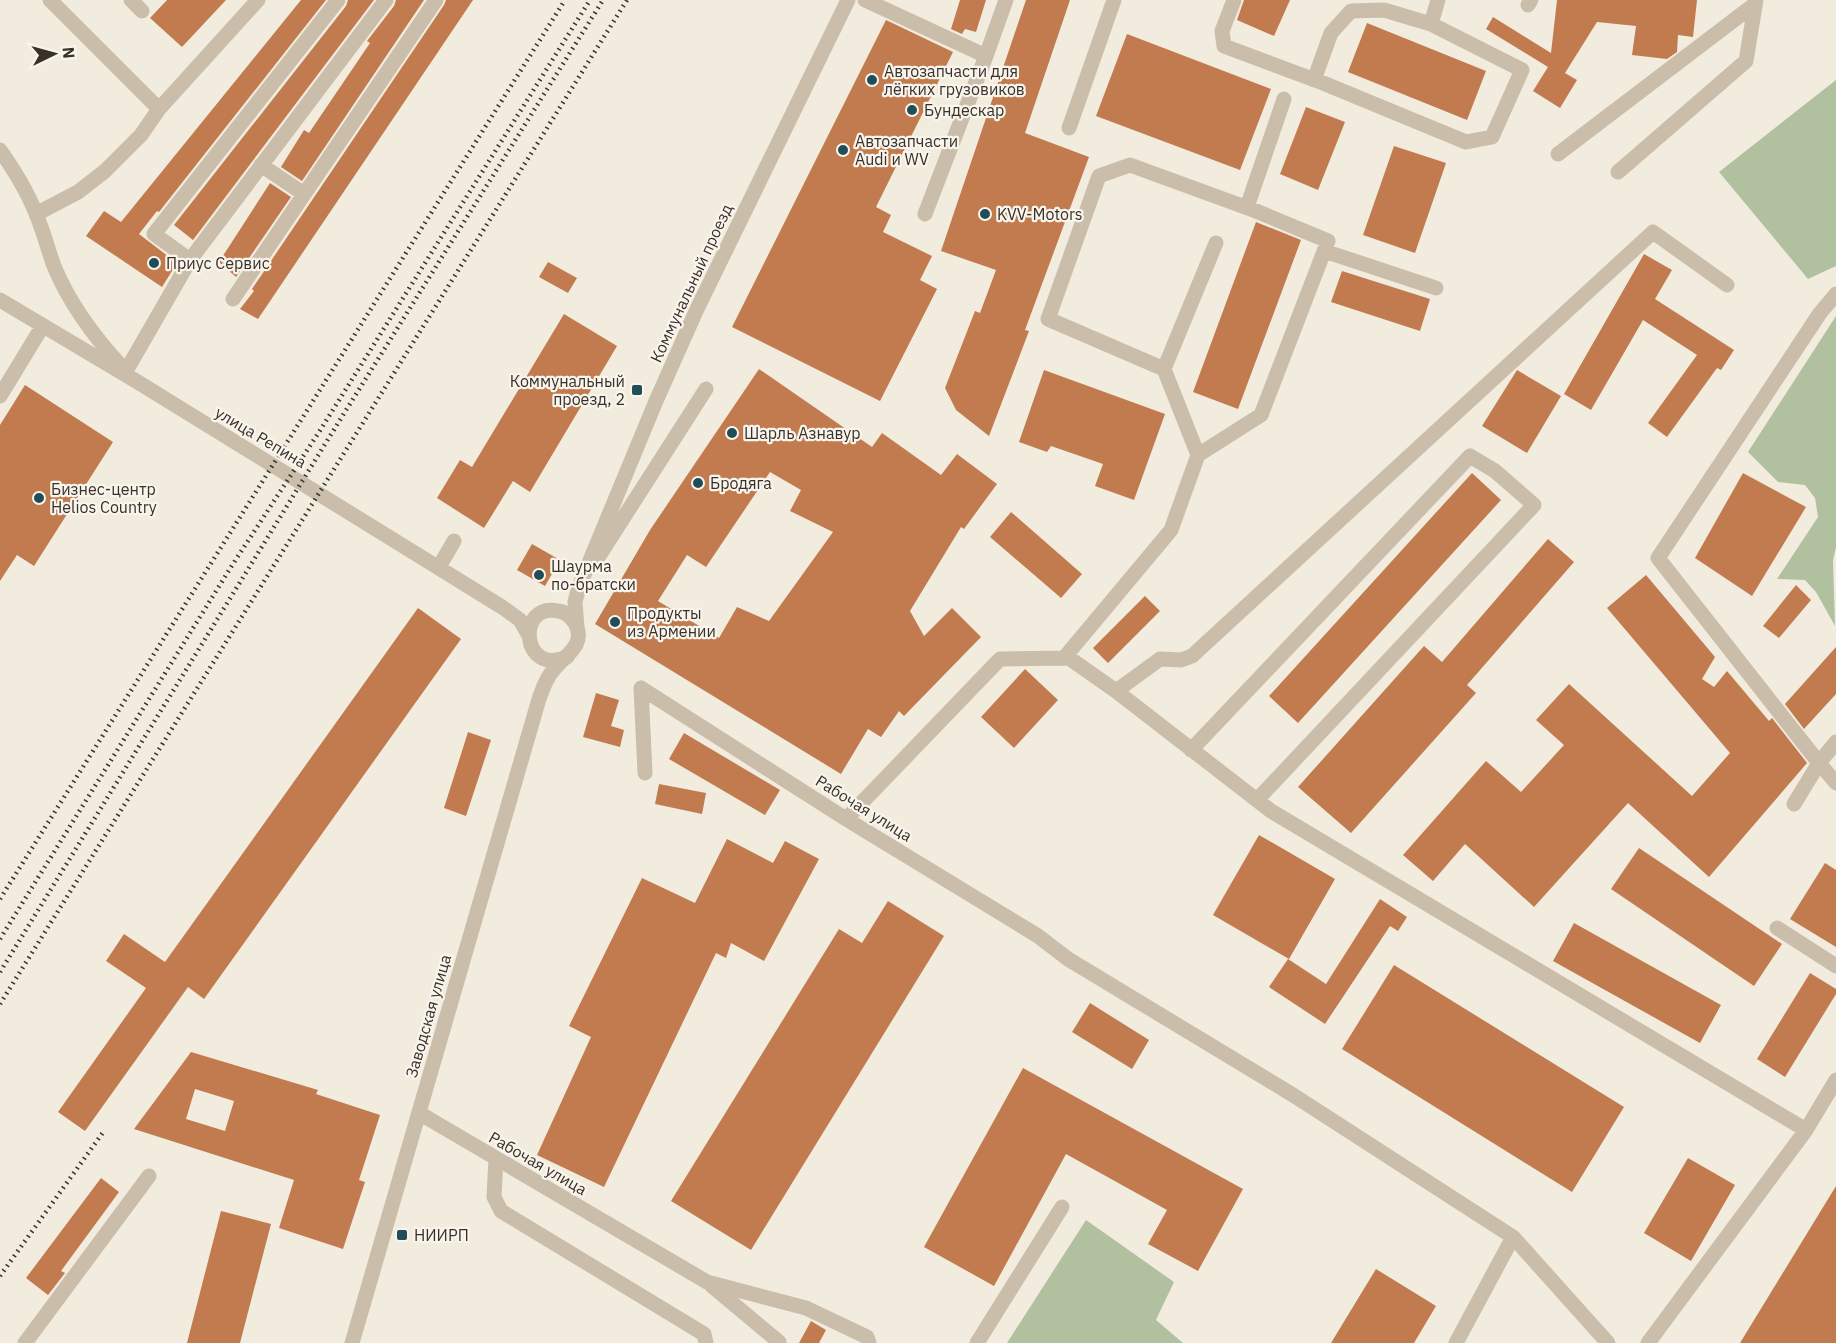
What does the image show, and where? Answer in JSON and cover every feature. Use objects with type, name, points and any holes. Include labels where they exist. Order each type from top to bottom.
[{"type":"street","points":[[50,0],[159,109]]},
{"type":"street","points":[[36,214],[78,192],[105,171],[141,135],[159,109],[258,0]]},
{"type":"street","points":[[190,260],[154,234],[338,0]]},
{"type":"street","points":[[126,371],[190,260],[386,0]]},
{"type":"street","points":[[233,299],[436,0]]},
{"type":"street","name":"Коммунальный проезд","points":[[578,629],[575,602],[579,587],[656,401],[698,309],[848,0]]},
{"type":"street","points":[[865,0],[986,56]]},
{"type":"street","points":[[926,214],[1006,0]]},
{"type":"street","points":[[1069,128],[1114,0]]},
{"type":"street","points":[[1234,0],[1222,31],[1224,46],[1466,142],[1492,137],[1522,70],[1431,24],[1384,10],[1351,11],[1331,33],[1314,80]]},
{"type":"street","points":[[1431,24],[1438,0]]},
{"type":"street","points":[[1558,154],[1756,2]]},
{"type":"street","points":[[1618,172],[1746,61],[1756,2]]},
{"type":"street","points":[[1247,207],[1284,99]]},
{"type":"street","points":[[0,150],[24,188],[36,214],[54,267],[80,316],[95,337],[141,384]]},
{"type":"street","points":[[261,165],[304,194]]},
{"type":"street","points":[[1064,658],[1171,530],[1198,455],[1261,415],[1328,241],[1247,207],[1130,165],[1099,177],[1048,319],[1164,369]]},
{"type":"street","points":[[1116,691],[1160,659],[1181,660],[1192,656],[1205,645],[1653,232],[1727,285]]},
{"type":"street","points":[[1198,455],[1164,369],[1216,243]]},
{"type":"street","points":[[1324,250],[1436,288]]},
{"type":"street","points":[[1836,294],[1820,313],[1658,558],[1836,783]]},
{"type":"street","name":"улица Репина","points":[[0,300],[141,384],[502,607],[520,620],[530,641]]},
{"type":"street","points":[[0,396],[42,327]]},
{"type":"street","points":[[586,569],[598,558],[706,389]]},
{"type":"street","points":[[1191,750],[1470,456],[1495,471],[1534,505],[1257,800]]},
{"type":"street","points":[[439,567],[454,541]]},
{"type":"street","name":"Коммунальный проезд","points":[[544,612],[569,599],[579,587]]},
{"type":"street","name":"улица Репина","points":[[502,607],[520,613],[544,612]]},
{"type":"street","points":[[544,612],[562,612],[569,616],[578,629],[577,645],[567,657],[552,660],[537,655],[530,641],[530,626],[544,612]]},
{"type":"street","name":"Заводская улица","points":[[530,641],[541,670],[539,699]]},
{"type":"street","name":"Заводская улица","points":[[352,1343],[539,699],[555,667],[567,657]]},
{"type":"street","points":[[846,819],[1000,659],[1069,658],[1116,691],[1270,811],[1806,1130]]},
{"type":"street","name":"Рабочая улица","points":[[645,773],[640,688],[846,819],[1038,936],[1068,959],[1293,1095],[1513,1237],[1608,1343]]},
{"type":"street","points":[[1794,804],[1819,763],[1836,742]]},
{"type":"street","points":[[1777,928],[1836,966]]},
{"type":"street","points":[[1648,1343],[1806,1130],[1836,1080]]},
{"type":"street","name":"Рабочая улица","points":[[419,1113],[707,1282],[806,1308],[867,1337],[869,1343]]},
{"type":"street","points":[[496,1159],[494,1197],[501,1211],[704,1334],[706,1343]]},
{"type":"street","points":[[25,1343],[149,1176]]},
{"type":"street","points":[[976,1343],[1062,1207]]},
{"type":"street","points":[[1456,1343],[1513,1237]]},
{"type":"street","points":[[707,1282],[779,1342]]},
{"type":"green space","points":[[1836,80],[1836,266],[1808,279],[1719,172]]},
{"type":"green space","points":[[1836,316],[1836,547],[1833,560],[1835,626],[1816,592],[1805,580],[1777,579],[1818,517],[1815,498],[1805,485],[1778,482],[1748,452]]},
{"type":"green space","points":[[1086,1220],[1174,1282],[1156,1320],[1183,1343],[1007,1343]]},
{"type":"building","points":[[167,0],[226,0],[182,47],[150,18]]},
{"type":"building","points":[[301,0],[326,0],[159,212],[157,211],[139,234],[177,263],[162,287],[86,236],[104,211],[121,222]]},
{"type":"building","points":[[348,0],[374,0],[193,240],[174,225],[346,6]]},
{"type":"building","points":[[396,0],[424,0],[302,181],[281,167],[304,130],[309,133],[370,43],[367,41],[394,6]]},
{"type":"building","points":[[446,0],[473,0],[258,319],[240,309],[254,291],[252,289]]},
{"type":"building","points":[[960,0],[986,0],[976,32],[965,29],[962,34],[951,29]]},
{"type":"building","points":[[1026,0],[1070,0],[1025,133],[1089,157],[1025,330],[1029,331],[989,436],[956,410],[945,388],[975,311],[980,313],[996,270],[941,251]]},
{"type":"building","points":[[1244,0],[1290,0],[1274,36],[1237,20]]},
{"type":"building","points":[[1557,0],[1697,0],[1693,37],[1678,35],[1677,52],[1667,59],[1632,55],[1636,26],[1597,22],[1565,73],[1577,80],[1560,108],[1533,91],[1548,67],[1486,29],[1493,17],[1551,53]]},
{"type":"building","points":[[886,20],[953,52],[876,207],[891,215],[883,232],[932,256],[920,280],[937,289],[880,401],[732,327]]},
{"type":"building","points":[[1367,23],[1486,71],[1467,120],[1348,72]]},
{"type":"building","points":[[1127,34],[1271,89],[1240,170],[1096,116]]},
{"type":"building","points":[[1306,107],[1345,122],[1318,190],[1280,174]]},
{"type":"building","points":[[1394,146],[1446,163],[1415,253],[1363,235]]},
{"type":"building","points":[[270,183],[291,197],[236,277],[219,262]]},
{"type":"building","points":[[1256,222],[1301,240],[1238,409],[1193,392]]},
{"type":"building","points":[[1644,254],[1672,270],[1655,299],[1734,350],[1721,370],[1717,368],[1667,437],[1648,423],[1697,355],[1643,320],[1591,410],[1564,394]]},
{"type":"building","points":[[548,262],[577,278],[568,293],[539,277]]},
{"type":"building","points":[[1342,271],[1430,299],[1420,331],[1331,302]]},
{"type":"building","points":[[564,314],[617,346],[530,492],[513,481],[484,528],[437,498],[460,460],[472,467]]},
{"type":"building","points":[[759,369],[872,447],[882,433],[941,475],[957,454],[997,484],[964,529],[961,527],[910,611],[924,636],[952,608],[981,637],[904,716],[899,711],[881,737],[868,729],[841,774],[595,624],[650,530]],"holes":[[[770,472],[801,490],[790,511],[833,532],[769,621],[737,607],[719,638],[658,601],[687,555],[706,567]]]},
{"type":"building","points":[[1044,370],[1165,414],[1134,500],[1095,486],[1103,464],[1051,446],[1047,452],[1019,442]]},
{"type":"building","points":[[1517,370],[1561,396],[1527,453],[1482,426]]},
{"type":"building","name":"Бизнес-центр Helios Country","points":[[25,385],[113,442],[34,566],[17,555],[0,581],[0,425]]},
{"type":"building","points":[[1472,473],[1501,500],[1298,723],[1269,696]]},
{"type":"building","points":[[1743,473],[1806,507],[1752,596],[1695,558]]},
{"type":"building","points":[[1011,512],[1082,574],[1061,598],[990,537]]},
{"type":"building","points":[[1548,539],[1574,562],[1467,685],[1476,693],[1351,833],[1298,787],[1424,646],[1442,662]]},
{"type":"building","points":[[532,544],[560,560],[545,586],[517,570]]},
{"type":"building","points":[[1646,575],[1715,657],[1702,679],[1714,687],[1727,671],[1769,721],[1772,718],[1807,763],[1709,877],[1628,803],[1534,907],[1465,844],[1433,881],[1403,855],[1486,761],[1521,792],[1564,745],[1536,720],[1569,684],[1692,796],[1730,753],[1607,608]]},
{"type":"building","points":[[1796,585],[1811,600],[1779,638],[1763,626]]},
{"type":"building","points":[[1145,596],[1160,611],[1108,663],[1093,648]]},
{"type":"building","points":[[418,608],[461,639],[204,999],[188,987],[85,1131],[58,1112],[146,988],[106,961],[124,934],[165,962]]},
{"type":"building","points":[[1836,647],[1836,694],[1804,729],[1785,704]]},
{"type":"building","points":[[1025,669],[1058,700],[1014,748],[981,717]]},
{"type":"building","points":[[596,693],[619,700],[611,726],[624,730],[620,747],[583,737]]},
{"type":"building","points":[[468,732],[491,740],[466,816],[444,808]]},
{"type":"building","points":[[684,733],[780,790],[765,815],[669,759]]},
{"type":"building","points":[[659,784],[706,793],[702,814],[655,804]]},
{"type":"building","points":[[1259,835],[1335,879],[1289,959],[1213,915]]},
{"type":"building","points":[[727,839],[773,863],[785,841],[819,859],[764,961],[731,943],[726,958],[716,953],[604,1187],[537,1155],[591,1037],[569,1026],[642,878],[695,903]]},
{"type":"building","points":[[1639,848],[1782,944],[1754,986],[1611,889]]},
{"type":"building","points":[[1825,863],[1836,870],[1836,947],[1790,919]]},
{"type":"building","points":[[1380,899],[1407,917],[1398,931],[1390,926],[1325,1024],[1269,987],[1288,959],[1326,984]]},
{"type":"building","points":[[888,901],[944,936],[751,1250],[671,1201],[839,929],[862,943]]},
{"type":"building","points":[[1574,923],[1721,1005],[1700,1043],[1553,961]]},
{"type":"building","points":[[1394,965],[1624,1107],[1572,1192],[1342,1049]]},
{"type":"building","points":[[1810,973],[1836,989],[1836,994],[1785,1077],[1757,1059]]},
{"type":"building","points":[[1090,1003],[1149,1040],[1132,1069],[1072,1032]]},
{"type":"building","points":[[191,1052],[318,1090],[316,1094],[380,1115],[359,1180],[365,1182],[343,1249],[279,1228],[294,1180],[134,1129]],"holes":[[[195,1089],[234,1101],[225,1131],[186,1119]]]},
{"type":"building","points":[[1023,1068],[1243,1189],[1198,1271],[1148,1244],[1167,1210],[1066,1154],[994,1286],[924,1247]]},
{"type":"building","points":[[1688,1158],[1735,1185],[1691,1261],[1644,1233]]},
{"type":"building","points":[[101,1178],[119,1192],[61,1271],[65,1273],[48,1295],[26,1278]]},
{"type":"building","points":[[1836,1186],[1836,1343],[1740,1343]]},
{"type":"building","points":[[221,1211],[271,1224],[240,1343],[187,1343]]},
{"type":"building","points":[[1376,1269],[1436,1306],[1414,1343],[1331,1343]]},
{"type":"building","points":[[811,1321],[826,1330],[819,1343],[799,1343]]},
{"type":"railway","points":[[0,899],[565,0]]},
{"type":"railway","points":[[0,939],[231,567],[319,432],[590,0]]},
{"type":"railway","points":[[0,972],[343,415],[603,0]]},
{"type":"railway","points":[[0,1004],[627,0]]},
{"type":"railway","points":[[0,1276],[104,1131]]},
{"type":"place","name":"Автозапчасти для лёгких грузовиков","points":[[872,80]]},
{"type":"place","name":"Бундескар","points":[[912,110]]},
{"type":"place","name":"Автозапчасти Audi и WV","points":[[843,150]]},
{"type":"place","name":"KVV-Motors","points":[[985,214]]},
{"type":"place","name":"Приус Сервис","points":[[154,263]]},
{"type":"place","name":"Коммунальный проезд, 2","points":[[637,390]]},
{"type":"place","name":"Шарль Азнавур","points":[[732,433]]},
{"type":"place","name":"Бродяга","points":[[698,483]]},
{"type":"place","name":"Бизнес-центр Helios Country","points":[[39,498]]},
{"type":"place","name":"Шаурма по-братски","points":[[539,575]]},
{"type":"place","name":"Продукты из Армении","points":[[615,622]]},
{"type":"place","name":"НИИРП","points":[[402,1235]]}]
